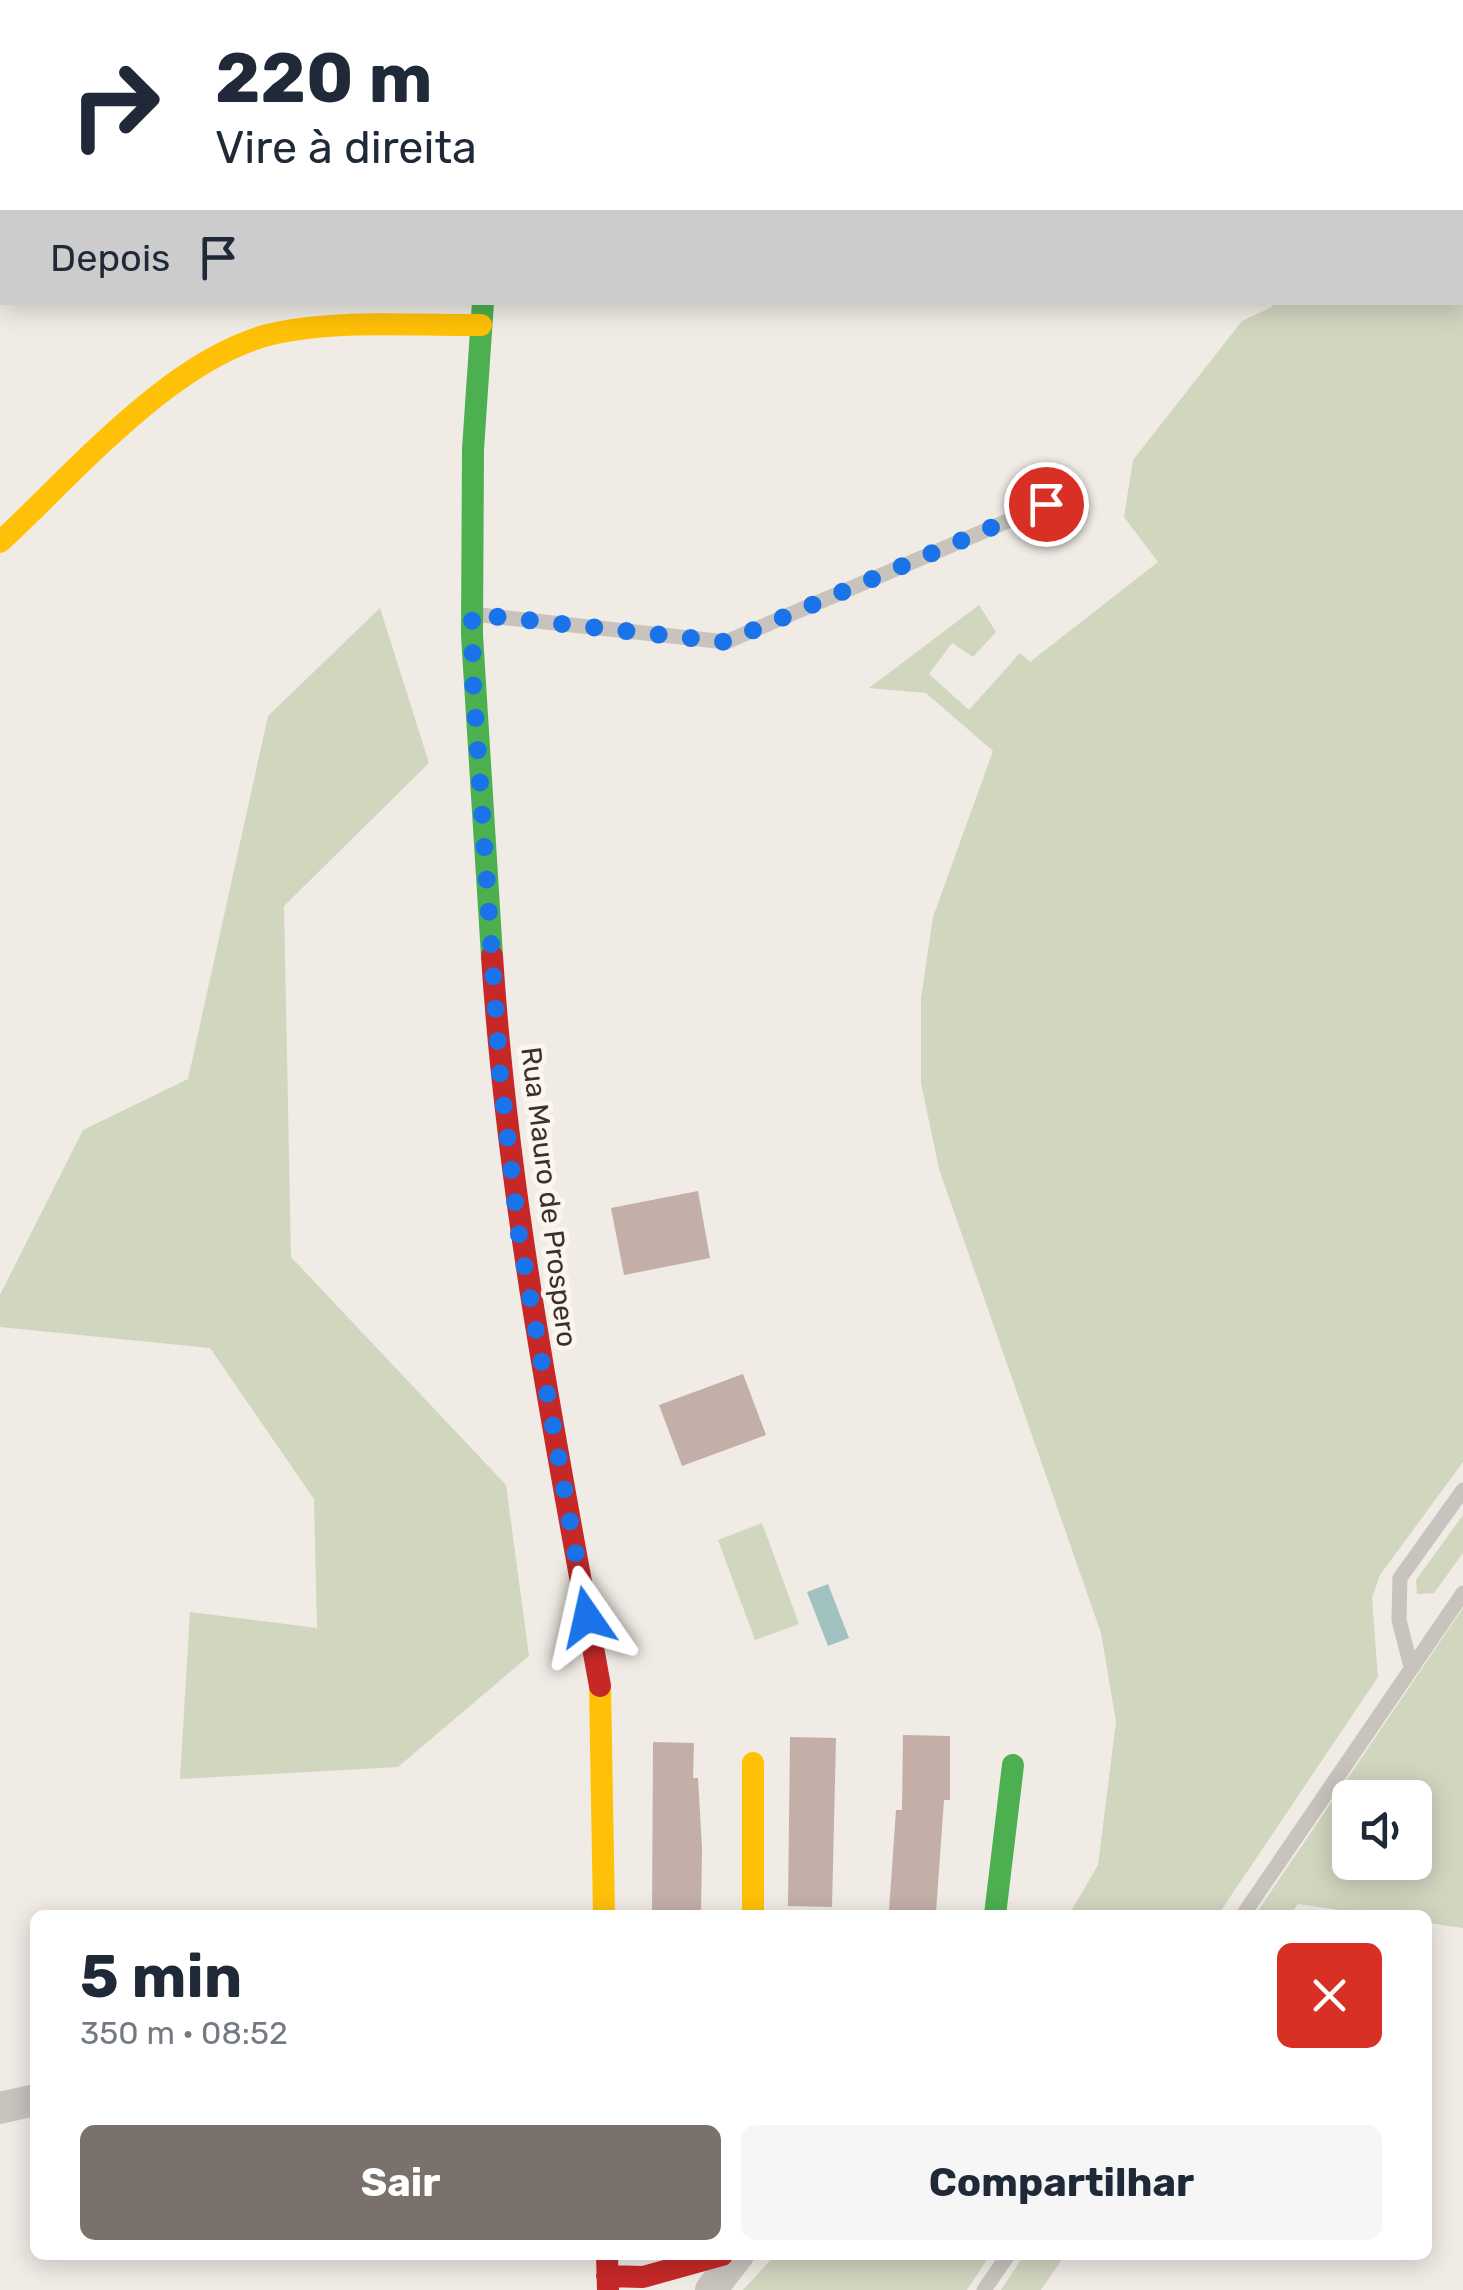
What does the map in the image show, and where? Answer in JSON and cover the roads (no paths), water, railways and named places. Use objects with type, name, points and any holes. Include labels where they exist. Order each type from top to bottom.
[{"type":"main road","points":[[0,542],[173,388],[223,352],[253,340],[305,330],[482,314]]},
{"type":"main road","name":"Rua Mauro de Prospero","points":[[482,314],[473,449],[473,681],[500,1074],[516,1217],[601,1690],[604,1910]]},
{"type":"main road","points":[[753,1763],[753,1910]]},
{"type":"main road","points":[[996,1910],[1013,1765]]},
{"type":"main road","points":[[608,2274],[644,2277],[704,2260]]},
{"type":"street","points":[[0,2108],[30,2101]]},
{"type":"street","points":[[712,2290],[734,2260]]},
{"type":"lane","points":[[472,614],[726,642],[1046,504]]},
{"type":"lane","points":[[1411,1666],[1399,1620],[1400,1578],[1463,1490]]},
{"type":"lane","points":[[1246,1910],[1463,1593]]},
{"type":"lane","points":[[984,2290],[1005,2260]]},
{"type":"water","points":[[828,1584],[849,1638],[828,1646],[807,1592]]}]
